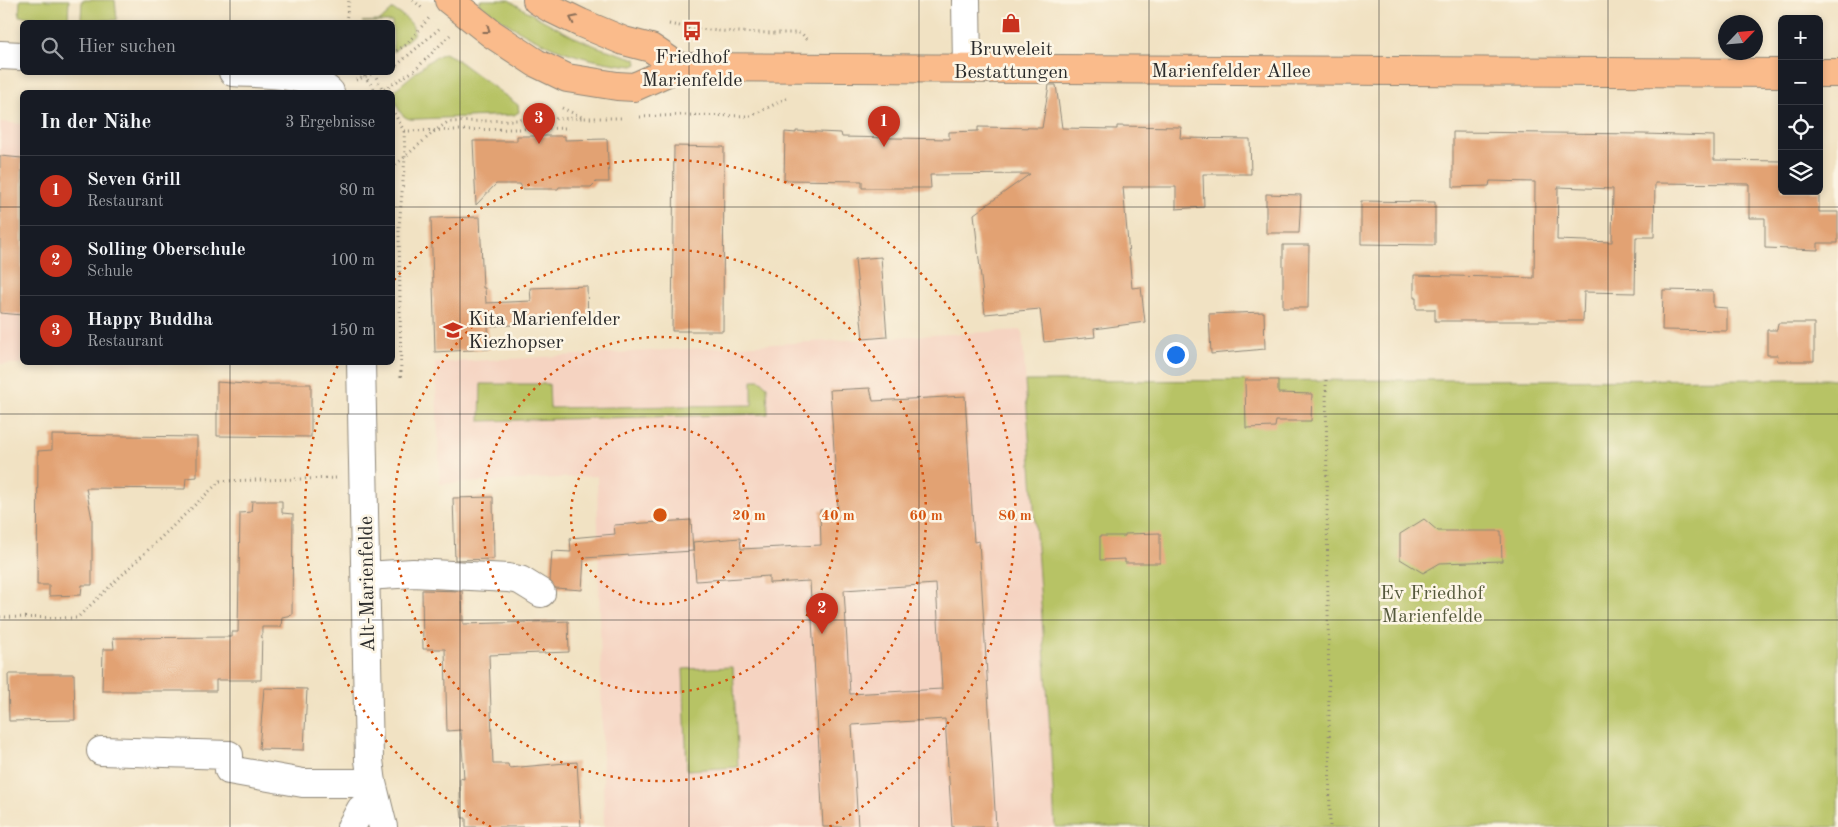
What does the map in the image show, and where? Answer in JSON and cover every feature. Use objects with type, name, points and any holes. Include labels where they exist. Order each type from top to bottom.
[{"type":"main road","points":[[537,0],[581,23],[624,41],[651,48],[680,67]]},
{"type":"main road","name":"Marienfelder Allee","points":[[440,8],[492,34],[536,64],[567,78],[634,87],[680,67],[1778,73]]},
{"type":"main road","points":[[1823,73],[1838,73]]},
{"type":"street","points":[[966,0],[967,68]]},
{"type":"street","points":[[0,55],[20,56]]},
{"type":"street","points":[[284,75],[302,78],[326,90]]},
{"type":"street","name":"Alt-Marienfelde","points":[[361,365],[370,760],[377,805]]},
{"type":"street","points":[[366,576],[412,573],[508,578],[520,580],[541,593]]},
{"type":"street","points":[[101,751],[229,755],[230,770],[303,783],[377,805]]},
{"type":"street","points":[[350,827],[361,809],[377,805]]},
{"type":"path","points":[[346,20],[349,0]]},
{"type":"path","points":[[395,52],[406,46],[440,8]]},
{"type":"path","points":[[665,23],[690,28],[739,32],[801,33],[807,38],[824,67]]},
{"type":"path","points":[[395,65],[433,35],[440,27]]},
{"type":"path","points":[[384,90],[415,70],[451,34]]},
{"type":"path","points":[[365,75],[379,90]]},
{"type":"path","points":[[375,75],[380,90]]},
{"type":"path","points":[[395,114],[404,131],[405,158],[399,228],[401,377]]},
{"type":"path","points":[[395,166],[448,122],[584,118]]},
{"type":"path","points":[[404,131],[569,128]]},
{"type":"path","points":[[1326,380],[1330,827]]},
{"type":"path","points":[[0,617],[78,618],[220,481],[364,477]]},
{"type":"shaded area","points":[[0,122],[20,124],[20,364],[0,364]]},
{"type":"shaded area","points":[[1022,330],[1055,827],[604,827],[597,476],[440,484],[435,363]]},
{"type":"green space","points":[[20,0],[69,0],[68,20],[19,16]]},
{"type":"green space","points":[[82,0],[115,0],[117,20],[81,20]]},
{"type":"green space","points":[[481,0],[509,0],[572,36],[598,47],[636,59],[637,64],[633,66],[590,59],[551,46],[533,38],[496,16],[478,3]]},
{"type":"green space","points":[[393,9],[411,23],[414,31],[413,35],[395,50],[395,20],[381,20]]},
{"type":"green space","points":[[444,53],[453,57],[518,105],[519,112],[514,115],[415,119],[408,119],[404,116],[397,105],[396,89],[429,61]]},
{"type":"green space","name":"Ev Friedhof Marienfelde","points":[[1838,379],[1838,827],[1055,827],[1025,381]]},
{"type":"green space","points":[[752,380],[760,380],[767,386],[768,414],[480,421],[481,384],[549,384],[550,408],[752,405]]},
{"type":"green space","points":[[733,667],[738,767],[687,770],[683,669]]},
{"type":"building","points":[[1049,85],[1056,85],[1062,128],[1117,129],[1117,126],[1181,127],[1180,138],[1250,139],[1251,174],[1203,174],[1204,207],[1176,209],[1176,187],[1123,187],[1132,288],[1141,287],[1145,322],[1094,329],[1095,337],[1044,342],[1040,309],[985,314],[974,214],[1030,174],[930,175],[931,188],[862,188],[862,181],[784,180],[785,132],[841,133],[842,137],[949,139],[949,132],[978,131],[978,127],[1042,128]]},
{"type":"building","points":[[1453,132],[1714,136],[1714,160],[1778,161],[1778,195],[1819,195],[1819,212],[1838,212],[1838,243],[1818,243],[1818,250],[1765,248],[1765,218],[1749,218],[1749,184],[1655,183],[1654,237],[1636,237],[1635,293],[1584,292],[1583,321],[1435,321],[1435,309],[1416,309],[1414,275],[1534,278],[1535,182],[1490,181],[1489,186],[1453,187]],"holes":[[[1558,187],[1613,189],[1612,242],[1557,240]]]},
{"type":"building","points":[[517,136],[565,136],[565,140],[607,139],[609,182],[596,182],[591,187],[559,187],[558,189],[523,189],[520,184],[496,184],[476,205],[473,141],[517,141]]},
{"type":"building","points":[[674,146],[724,147],[723,331],[672,331]]},
{"type":"building","points":[[0,156],[20,158],[20,315],[0,313]]},
{"type":"building","points":[[1266,194],[1301,195],[1299,233],[1266,233]]},
{"type":"building","points":[[1361,201],[1435,202],[1435,245],[1361,244]]},
{"type":"building","points":[[480,217],[483,288],[485,288],[486,303],[531,301],[530,288],[587,286],[588,322],[488,326],[489,349],[435,352],[431,218]]},
{"type":"building","points":[[1283,245],[1309,245],[1308,308],[1283,308]]},
{"type":"building","points":[[881,257],[887,337],[863,339],[855,259]]},
{"type":"building","points":[[1663,290],[1713,291],[1713,307],[1727,308],[1727,331],[1662,330]]},
{"type":"building","points":[[1264,312],[1265,349],[1211,354],[1209,314]]},
{"type":"building","points":[[1778,323],[1814,323],[1814,361],[1777,361],[1778,355],[1767,355],[1767,330],[1777,330]]},
{"type":"building","points":[[1245,380],[1278,380],[1278,393],[1312,394],[1311,421],[1276,421],[1275,427],[1246,428]]},
{"type":"building","points":[[217,382],[260,385],[311,384],[311,437],[217,436]]},
{"type":"building","points":[[870,388],[873,401],[965,396],[974,542],[979,541],[996,827],[952,827],[945,719],[852,725],[858,827],[823,827],[810,581],[769,583],[769,576],[696,581],[693,542],[740,538],[741,549],[821,545],[820,510],[838,509],[830,390]],"holes":[[[936,584],[942,689],[850,694],[844,590]]]},
{"type":"building","points":[[52,435],[197,437],[197,477],[186,478],[185,489],[86,488],[92,519],[92,585],[82,585],[81,595],[49,596],[49,585],[37,585],[38,451],[52,450]]},
{"type":"building","points":[[493,497],[494,559],[455,560],[453,498]]},
{"type":"building","points":[[252,501],[282,501],[282,513],[293,514],[292,615],[282,617],[281,627],[262,627],[261,680],[216,680],[216,691],[102,691],[103,649],[114,649],[113,638],[232,637],[232,632],[238,632],[240,513],[251,512]]},
{"type":"building","points":[[1424,519],[1438,531],[1501,531],[1502,561],[1440,563],[1423,573],[1400,559],[1400,534]]},
{"type":"building","points":[[691,520],[693,551],[584,558],[582,590],[555,588],[550,581],[552,551],[571,552],[570,538],[615,534],[614,525]]},
{"type":"building","points":[[1160,533],[1160,563],[1125,563],[1125,559],[1100,560],[1100,536]]},
{"type":"building","points":[[422,590],[462,591],[463,624],[568,621],[569,652],[489,655],[493,764],[508,764],[509,768],[577,762],[581,827],[466,827],[466,818],[462,818],[460,799],[460,778],[464,779],[461,730],[447,731],[445,649],[423,649]]},
{"type":"building","points":[[8,674],[74,674],[75,720],[9,721]]},
{"type":"building","points":[[264,688],[307,689],[304,750],[259,749]]},
{"type":"place","name":"Bruweleit Bestattungen","points":[[1011,23]]},
{"type":"place","name":"Friedhof Marienfelde","points":[[692,31]]},
{"type":"place","name":"Happy Buddha","points":[[539,144]]},
{"type":"place","name":"Seven Grill","points":[[884,147]]},
{"type":"place","name":"Kita Marienfelder Kiezhopser","points":[[453,330]]},
{"type":"place","name":"Solling Oberschule","points":[[822,634]]}]
